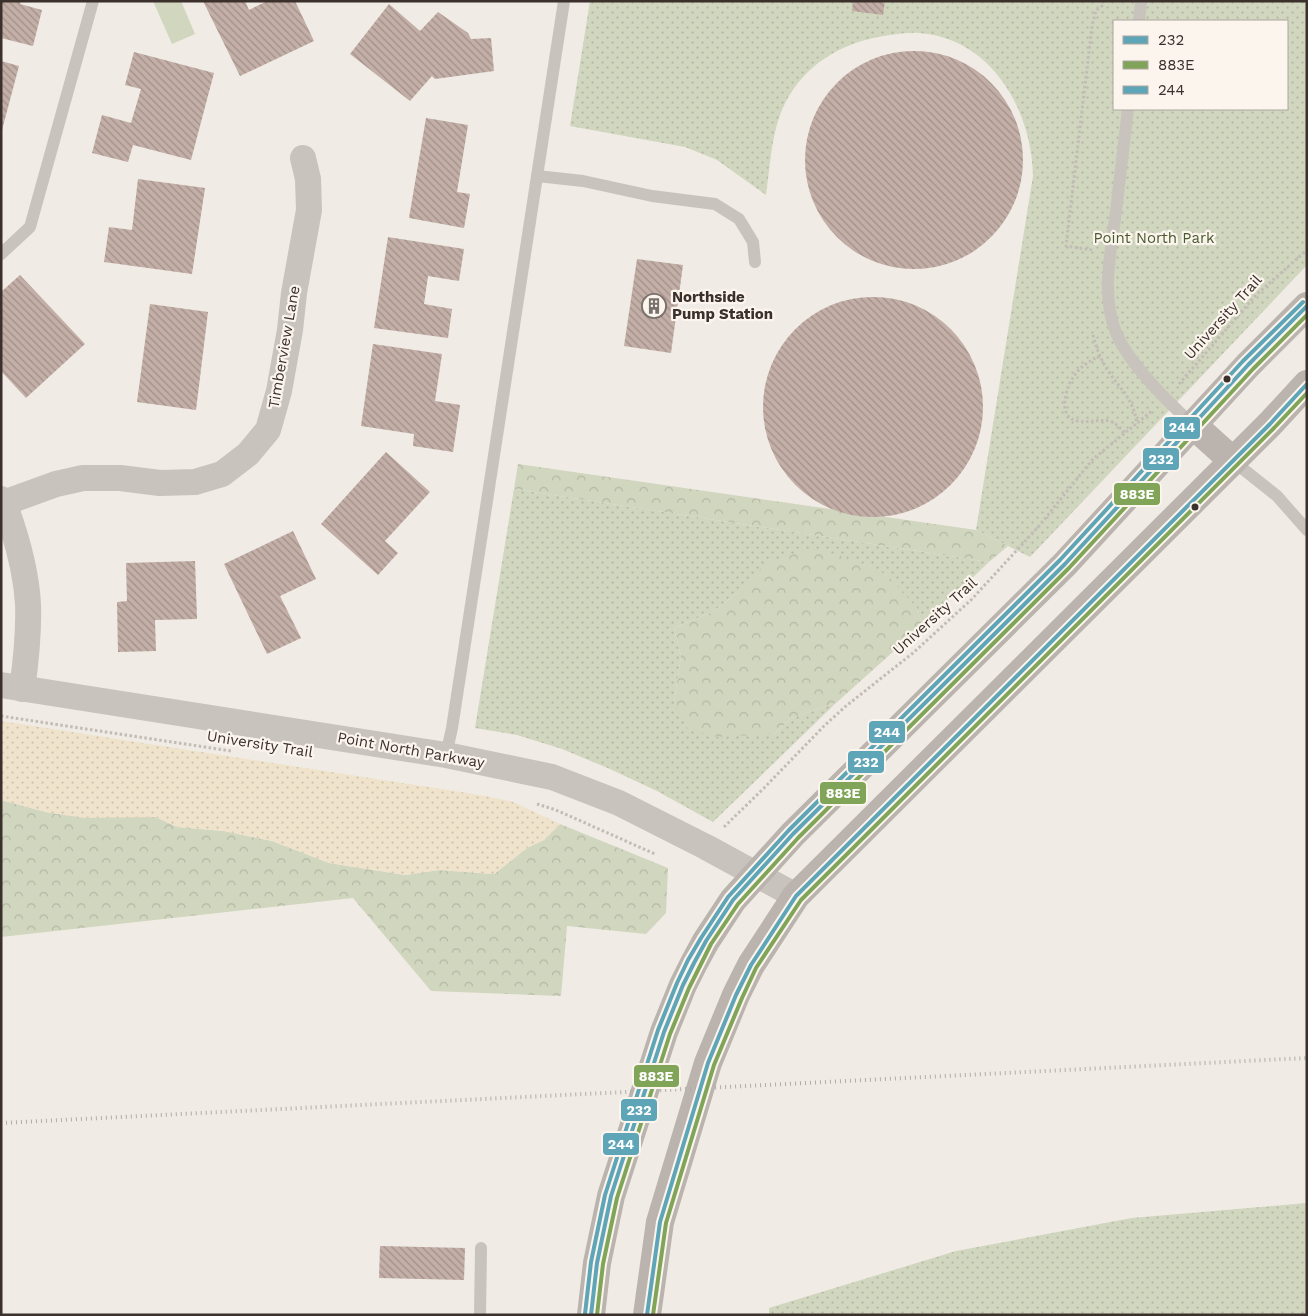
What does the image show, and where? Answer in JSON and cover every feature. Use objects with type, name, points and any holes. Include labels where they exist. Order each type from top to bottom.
[{"type":"street","name":"Timberview Lane","points":[[3,501],[56,484],[83,478],[120,478],[160,483],[195,482],[222,474],[248,454],[268,430],[281,382],[309,210],[308,179],[303,158]]},
{"type":"street","points":[[590,1315],[597,1263],[611,1196],[664,1032],[683,985],[706,941],[733,900],[793,834],[1065,564],[1248,365],[1307,306]]},
{"type":"street","points":[[647,1315],[660,1222],[708,1063],[736,995],[751,965],[796,896],[1233,461],[1307,384]]},
{"type":"street","points":[[1193,425],[1233,461]]},
{"type":"street","points":[[3,501],[16,536],[22,560],[28,604],[26,664],[12,687]]},
{"type":"street","name":"Point North Parkway","points":[[12,687],[446,754],[552,777],[619,803],[796,896]]},
{"type":"lane","points":[[1,254],[30,227],[93,1]]},
{"type":"lane","points":[[446,754],[452,728],[564,1]]},
{"type":"lane","points":[[1139,20],[1141,1]]},
{"type":"lane","points":[[1128,110],[1108,276],[1108,308],[1118,335],[1129,354],[1165,400],[1193,425]]},
{"type":"lane","points":[[537,176],[584,181],[652,196],[715,204],[739,219],[753,242],[755,262]]},
{"type":"lane","points":[[1233,461],[1277,496],[1307,530]]},
{"type":"lane","points":[[480,1315],[481,1248]]},
{"type":"path","points":[[1095,250],[1066,246],[1092,26],[1096,10],[1102,6],[1103,1]]},
{"type":"path","name":"University Trail","points":[[1181,382],[1256,295],[1307,250]]},
{"type":"path","points":[[1092,329],[1100,356],[1108,371],[1129,398],[1135,411],[1137,424]]},
{"type":"path","points":[[1100,356],[1083,366],[1070,382],[1065,402],[1066,412],[1079,422],[1092,420],[1112,422],[1125,433]]},
{"type":"path","name":"University Trail","points":[[728,823],[825,725],[913,653],[972,599],[1040,526],[1093,459],[1147,416]]},
{"type":"path","name":"University Trail","points":[[1,716],[235,752]]},
{"type":"path","points":[[533,802],[556,810],[664,858]]},
{"type":"green space","points":[[153,1],[181,1],[195,34],[172,44]]},
{"type":"green space","name":"Point North Park","points":[[590,1],[1307,1],[1307,265],[1030,557],[976,530],[1033,176],[1031,151],[1025,127],[1015,103],[1003,82],[986,63],[967,48],[945,38],[919,33],[903,33],[878,37],[851,45],[827,57],[806,74],[789,96],[775,132],[766,195],[717,160],[685,147],[570,126]]},
{"type":"green space","points":[[518,464],[976,530],[1008,546],[989,562],[514,489]]},
{"type":"green space","points":[[514,489],[989,562],[923,625],[916,607],[737,593],[714,611],[674,628],[681,657],[674,702],[774,734],[791,718],[836,703],[713,822],[657,791],[562,749],[517,735],[475,728]]},
{"type":"green space","points":[[813,548],[855,560],[887,575],[916,607],[923,625],[836,703],[791,718],[774,734],[717,737],[688,729],[674,702],[681,657],[674,628],[714,611],[737,593],[766,563]]},
{"type":"green space","points":[[1,800],[50,813],[156,817],[177,827],[224,831],[272,841],[329,863],[405,875],[439,870],[494,874],[527,848],[544,840],[560,824],[668,868],[666,913],[646,934],[567,926],[561,996],[431,991],[353,898],[1,937]]},
{"type":"green space","points":[[1307,1203],[1307,1315],[769,1315],[769,1308],[956,1251],[1132,1218]]},
{"type":"sand","points":[[1,721],[480,795],[513,802],[560,824],[544,840],[527,848],[494,874],[439,870],[405,875],[329,863],[272,841],[224,831],[177,827],[156,817],[85,818],[50,813],[1,800]]},
{"type":"building","points":[[1,1],[21,1],[20,4],[42,10],[33,46],[1,38]]},
{"type":"building","points":[[203,1],[245,1],[249,10],[267,1],[295,1],[314,41],[240,76]]},
{"type":"building","points":[[853,1],[885,1],[883,15],[852,11]]},
{"type":"building","points":[[389,4],[420,31],[438,12],[468,33],[471,39],[491,38],[494,71],[435,79],[432,76],[410,101],[350,54]]},
{"type":"building","points":[[925,51],[956,59],[975,69],[991,83],[1005,99],[1015,118],[1023,149],[1023,171],[1015,202],[1005,221],[991,237],[975,251],[956,261],[925,269],[903,269],[872,261],[853,251],[823,221],[813,202],[807,181],[805,149],[813,118],[823,99],[853,69],[872,59],[893,53]]},
{"type":"building","points":[[134,52],[214,73],[191,160],[133,145],[128,162],[92,153],[102,115],[131,123],[141,89],[125,85]]},
{"type":"building","points":[[1,61],[19,66],[2,130],[1,130]]},
{"type":"building","points":[[426,118],[468,125],[457,192],[470,194],[464,228],[409,218]]},
{"type":"building","points":[[138,179],[205,188],[192,274],[104,262],[109,227],[132,230]]},
{"type":"building","points":[[388,237],[464,249],[459,281],[428,276],[424,304],[452,309],[448,338],[374,328]]},
{"type":"building","name":"Northside Pump Station","points":[[637,259],[683,265],[671,353],[624,346]]},
{"type":"building","points":[[20,275],[85,344],[26,398],[1,371],[1,292]]},
{"type":"building","points":[[873,297],[905,302],[925,310],[943,322],[958,337],[970,355],[978,375],[983,407],[978,439],[970,459],[958,477],[943,492],[925,504],[905,512],[873,517],[841,512],[821,504],[803,492],[788,477],[776,459],[768,439],[763,407],[768,375],[776,355],[788,337],[803,322],[821,310],[841,302]]},
{"type":"building","points":[[150,304],[208,312],[196,410],[137,402]]},
{"type":"building","points":[[373,344],[442,354],[435,401],[460,405],[453,452],[413,446],[414,434],[361,426]]},
{"type":"building","points":[[386,452],[430,492],[385,541],[398,553],[378,575],[321,524]]},
{"type":"building","points":[[293,531],[316,579],[280,596],[301,638],[267,654],[224,564]]},
{"type":"building","points":[[195,561],[197,619],[155,620],[156,651],[118,652],[117,602],[127,601],[126,563]]},
{"type":"building","points":[[380,1246],[465,1248],[464,1280],[379,1278]]},
{"type":"railway","points":[[1,1123],[1307,1058]]},
{"type":"transit line","name":"244","points":[[585,1314],[591,1262],[605,1195],[658,1030],[688,960],[728,897],[789,830],[1060,560],[1243,361],[1303,302]]},
{"type":"transit line","name":"232","points":[[591,1315],[597,1263],[611,1196],[664,1032],[694,963],[733,900],[793,834],[1065,564],[1248,365],[1307,306]]},
{"type":"transit line","name":"883E","points":[[597,1315],[603,1264],[617,1198],[670,1034],[689,988],[711,944],[738,904],[798,838],[1069,568],[1253,369],[1307,315]]},
{"type":"transit line","name":"232","points":[[647,1315],[660,1222],[708,1063],[736,995],[751,965],[796,896],[1270,424],[1307,384]]},
{"type":"transit line","name":"883E","points":[[653,1315],[666,1223],[714,1065],[756,968],[801,900],[1307,393]]},
{"type":"place","name":"Northside Pump Station","points":[[654,306]]}]
